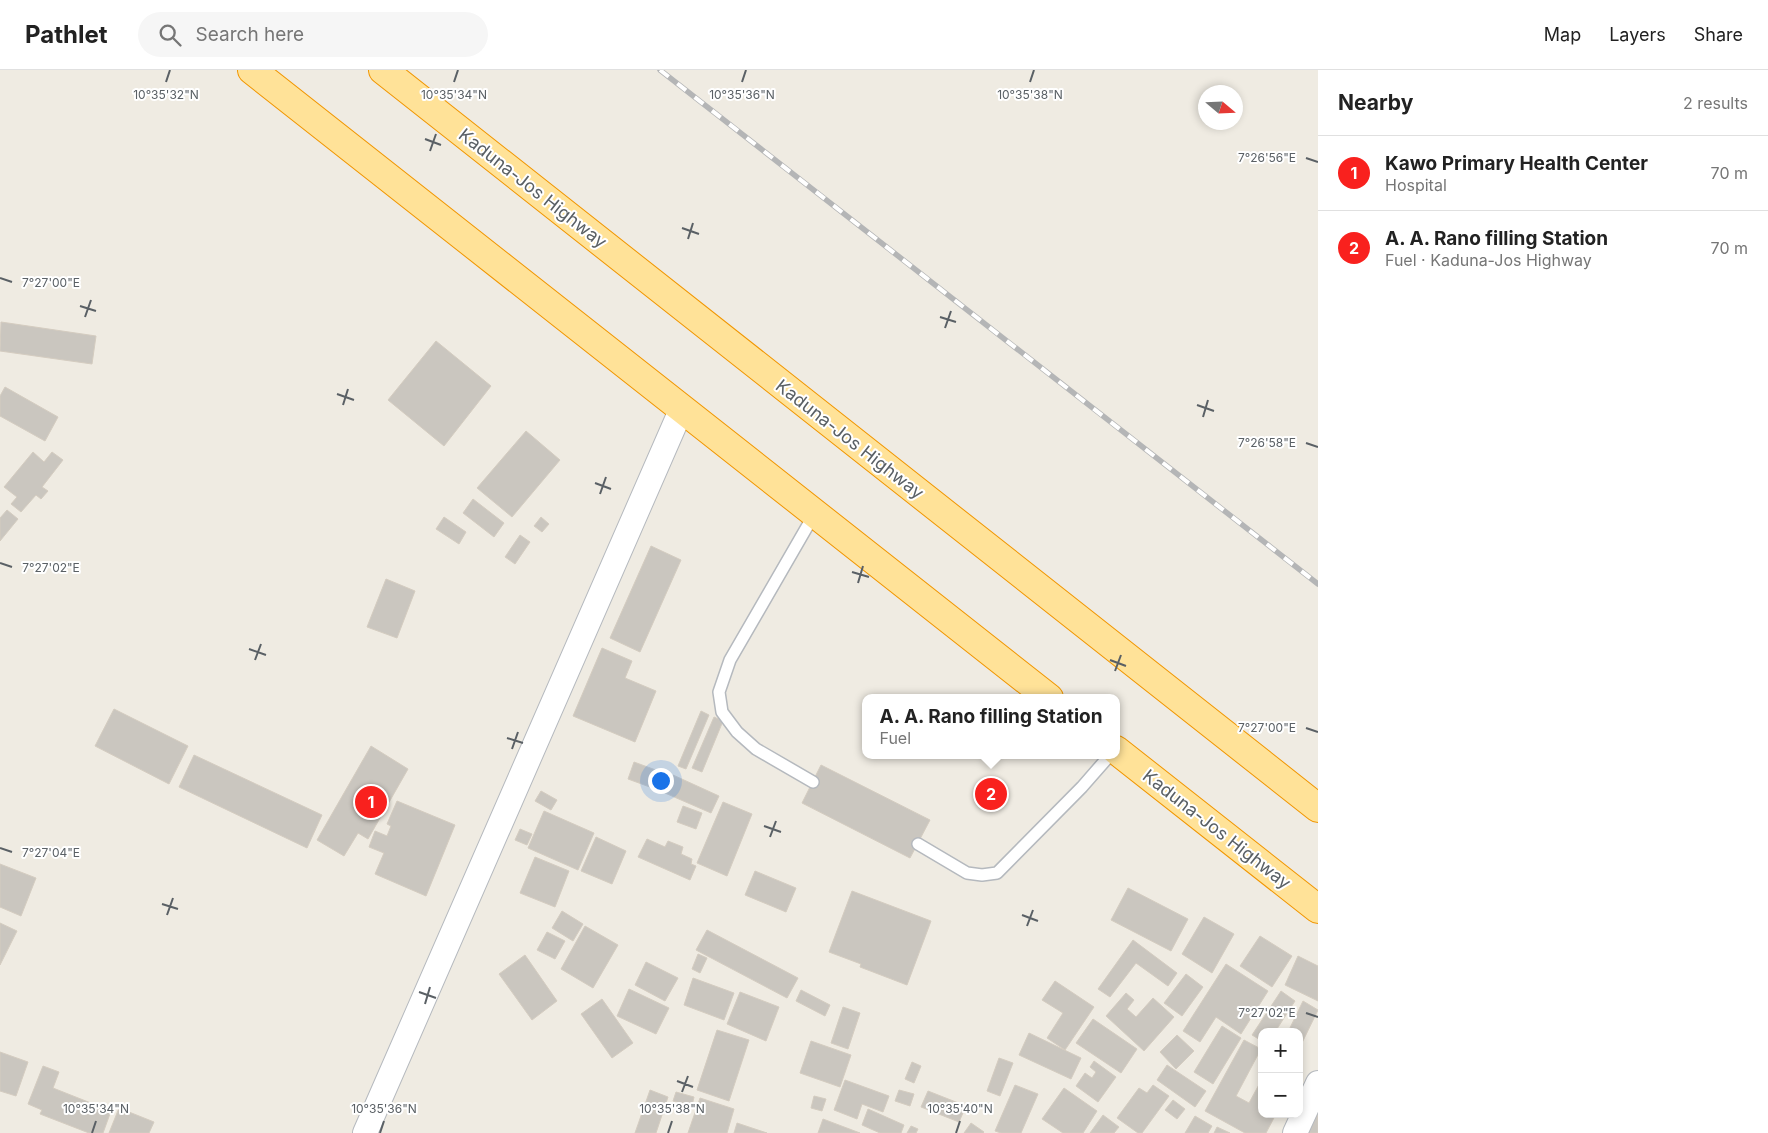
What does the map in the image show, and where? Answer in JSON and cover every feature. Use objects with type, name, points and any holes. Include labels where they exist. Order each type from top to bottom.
[{"type":"highway","points":[[252,70],[1045,694]]},
{"type":"highway","name":"Kaduna-Jos Highway","points":[[383,70],[1318,808]]},
{"type":"highway","name":"Kaduna-Jos Highway","points":[[1120,753],[1318,909]]},
{"type":"street","points":[[365,1133],[682,408]]},
{"type":"street","points":[[1295,1133],[1318,1083]]},
{"type":"lane","points":[[813,782],[756,749],[737,732],[722,712],[719,692],[730,660],[815,513]]},
{"type":"lane","points":[[918,844],[967,873],[982,875],[997,873],[1082,787],[1106,759]]},
{"type":"building","points":[[1,322],[96,336],[92,364],[0,351]]},
{"type":"building","points":[[436,341],[491,386],[444,446],[388,400]]},
{"type":"building","points":[[5,387],[58,417],[45,441],[0,416],[0,396]]},
{"type":"building","points":[[526,431],[560,460],[512,517],[477,488]]},
{"type":"building","points":[[33,452],[44,462],[52,452],[63,460],[42,487],[48,491],[41,499],[36,495],[21,512],[11,504],[17,497],[4,487]]},
{"type":"building","points":[[473,499],[504,523],[494,537],[463,513]]},
{"type":"building","points":[[7,510],[18,519],[0,541],[0,518]]},
{"type":"building","points":[[444,517],[466,532],[459,544],[436,529]]},
{"type":"building","points":[[541,517],[549,524],[542,532],[534,526]]},
{"type":"building","points":[[520,535],[530,542],[515,564],[505,557]]},
{"type":"building","points":[[651,546],[681,560],[640,652],[610,638]]},
{"type":"building","points":[[386,579],[415,591],[397,638],[367,627]]},
{"type":"building","points":[[602,648],[632,661],[625,678],[656,691],[635,742],[573,716]]},
{"type":"building","points":[[114,709],[188,746],[169,784],[95,746]]},
{"type":"building","points":[[701,711],[709,715],[686,769],[678,766]]},
{"type":"building","points":[[714,717],[723,721],[702,772],[692,768]]},
{"type":"building","points":[[371,746],[408,769],[368,839],[358,833],[344,856],[317,840]]},
{"type":"building","points":[[194,755],[322,815],[307,848],[179,787]]},
{"type":"building","points":[[634,762],[664,773],[658,790],[628,779]]},
{"type":"building","points":[[821,765],[930,820],[910,858],[802,803]]},
{"type":"building","points":[[673,775],[719,796],[711,813],[665,793]]},
{"type":"building","points":[[541,791],[557,800],[551,810],[535,801]]},
{"type":"building","points":[[397,801],[455,825],[426,896],[375,874],[384,853],[369,847],[375,831],[387,836],[391,826],[387,824]]},
{"type":"building","points":[[723,802],[752,814],[727,876],[697,863]]},
{"type":"building","points":[[683,806],[702,813],[696,829],[677,822]]},
{"type":"building","points":[[544,811],[594,833],[578,870],[528,848]]},
{"type":"building","points":[[520,829],[532,834],[527,845],[515,840]]},
{"type":"building","points":[[596,837],[626,851],[612,884],[581,871]]},
{"type":"building","points":[[647,839],[665,847],[668,841],[683,847],[681,854],[692,859],[691,864],[696,866],[690,880],[638,857]]},
{"type":"building","points":[[535,857],[569,871],[555,907],[520,893]]},
{"type":"building","points":[[0,864],[36,878],[21,916],[0,907]]},
{"type":"building","points":[[755,871],[796,888],[786,912],[745,895]]},
{"type":"building","points":[[1128,888],[1188,919],[1171,951],[1111,920]]},
{"type":"building","points":[[852,891],[931,921],[907,985],[860,967],[861,964],[829,952]]},
{"type":"building","points":[[562,911],[583,924],[573,941],[552,928]]},
{"type":"building","points":[[1204,917],[1234,934],[1212,973],[1182,954]]},
{"type":"building","points":[[0,923],[17,931],[0,965]]},
{"type":"building","points":[[585,926],[618,945],[593,988],[561,969]]},
{"type":"building","points":[[707,930],[798,978],[787,998],[696,950]]},
{"type":"building","points":[[547,932],[565,941],[555,959],[537,950]]},
{"type":"building","points":[[1260,936],[1292,956],[1272,987],[1240,966]]},
{"type":"building","points":[[1133,940],[1177,973],[1168,986],[1136,963],[1110,997],[1098,989]]},
{"type":"building","points":[[698,954],[707,958],[700,973],[692,969]]},
{"type":"building","points":[[525,955],[557,1001],[532,1020],[499,974]]},
{"type":"building","points":[[1298,956],[1318,966],[1318,1001],[1285,985]]},
{"type":"building","points":[[646,962],[678,978],[665,1001],[635,985]]},
{"type":"building","points":[[1226,964],[1268,991],[1241,1034],[1216,1017],[1200,1042],[1183,1031]]},
{"type":"building","points":[[1186,974],[1203,987],[1182,1016],[1164,1003]]},
{"type":"building","points":[[693,978],[734,993],[724,1020],[684,1005]]},
{"type":"building","points":[[1055,981],[1094,1007],[1065,1050],[1047,1038],[1063,1013],[1042,1000]]},
{"type":"building","points":[[629,989],[669,1008],[656,1034],[617,1016]]},
{"type":"building","points":[[801,990],[830,1005],[825,1016],[796,1001]]},
{"type":"building","points":[[1281,991],[1295,1001],[1278,1028],[1258,1028],[1258,1039],[1252,1035]]},
{"type":"building","points":[[740,992],[779,1007],[766,1041],[727,1024]]},
{"type":"building","points":[[1126,993],[1134,1000],[1127,1009],[1136,1017],[1153,998],[1174,1017],[1144,1051],[1106,1016]]},
{"type":"building","points":[[602,999],[633,1043],[612,1058],[581,1014]]},
{"type":"building","points":[[1303,1001],[1318,1010],[1303,1041],[1303,1028],[1290,1028]]},
{"type":"building","points":[[843,1007],[860,1013],[848,1049],[831,1043]]},
{"type":"building","points":[[1093,1019],[1137,1049],[1121,1073],[1076,1043]]},
{"type":"building","points":[[1222,1026],[1241,1038],[1213,1084],[1194,1072]]},
{"type":"building","points":[[717,1030],[749,1040],[729,1101],[697,1090]]},
{"type":"building","points":[[1029,1033],[1081,1058],[1071,1079],[1019,1055]]},
{"type":"building","points":[[1177,1035],[1194,1051],[1176,1069],[1160,1052]]},
{"type":"building","points":[[1244,1040],[1258,1047],[1258,1055],[1236,1096],[1249,1103],[1258,1086],[1258,1118],[1274,1118],[1266,1133],[1245,1133],[1205,1111]]},
{"type":"building","points":[[811,1041],[851,1055],[840,1087],[800,1073]]},
{"type":"building","points":[[0,1052],[28,1062],[16,1096],[0,1091]]},
{"type":"building","points":[[999,1058],[1013,1063],[1000,1096],[987,1091]]},
{"type":"building","points":[[1094,1061],[1116,1077],[1098,1102],[1076,1086],[1085,1073],[1092,1078],[1096,1072],[1090,1067]]},
{"type":"building","points":[[912,1062],[921,1066],[914,1083],[905,1079]]},
{"type":"building","points":[[1167,1065],[1206,1091],[1195,1107],[1157,1080]]},
{"type":"building","points":[[43,1066],[59,1072],[53,1088],[111,1111],[103,1133],[89,1133],[40,1114],[42,1110],[28,1104]]},
{"type":"building","points":[[845,1080],[889,1096],[883,1112],[862,1104],[857,1119],[834,1110]]},
{"type":"building","points":[[1015,1085],[1038,1094],[1021,1133],[1001,1133],[995,1131]]},
{"type":"building","points":[[1153,1085],[1169,1096],[1142,1133],[1138,1133],[1117,1118],[1139,1088],[1147,1093]]},
{"type":"building","points":[[1064,1088],[1097,1111],[1083,1133],[1063,1133],[1042,1119]]},
{"type":"building","points":[[650,1090],[668,1097],[656,1133],[635,1133]]},
{"type":"building","points":[[899,1090],[914,1094],[910,1106],[895,1101]]},
{"type":"building","points":[[928,1091],[966,1106],[959,1122],[921,1107]]},
{"type":"building","points":[[676,1092],[694,1097],[692,1106],[673,1101]]},
{"type":"building","points":[[814,1096],[826,1099],[822,1111],[811,1108]]},
{"type":"building","points":[[700,1098],[734,1109],[727,1133],[688,1133]]},
{"type":"building","points":[[1173,1100],[1185,1109],[1177,1119],[1165,1110]]},
{"type":"building","points":[[1318,1103],[1318,1133],[1306,1133]]},
{"type":"building","points":[[119,1108],[154,1122],[149,1133],[109,1133]]},
{"type":"building","points":[[868,1109],[904,1125],[901,1133],[880,1133],[862,1125]]},
{"type":"building","points":[[1103,1115],[1119,1127],[1114,1133],[1090,1133]]},
{"type":"building","points":[[1195,1116],[1212,1126],[1208,1133],[1185,1133]]},
{"type":"building","points":[[823,1119],[860,1133],[818,1133]]},
{"type":"building","points":[[737,1123],[767,1133],[734,1133]]},
{"type":"building","points":[[971,1123],[984,1132],[964,1133]]},
{"type":"building","points":[[911,1126],[918,1129],[916,1133],[907,1133]]},
{"type":"building","points":[[1217,1127],[1230,1133],[1214,1133]]},
{"type":"railway","points":[[660,70],[1318,584]]},
{"type":"place","name":"A. A. Rano filling Station","points":[[991,794]]},
{"type":"place","name":"Kawo Primary Health Center","points":[[371,802]]}]
